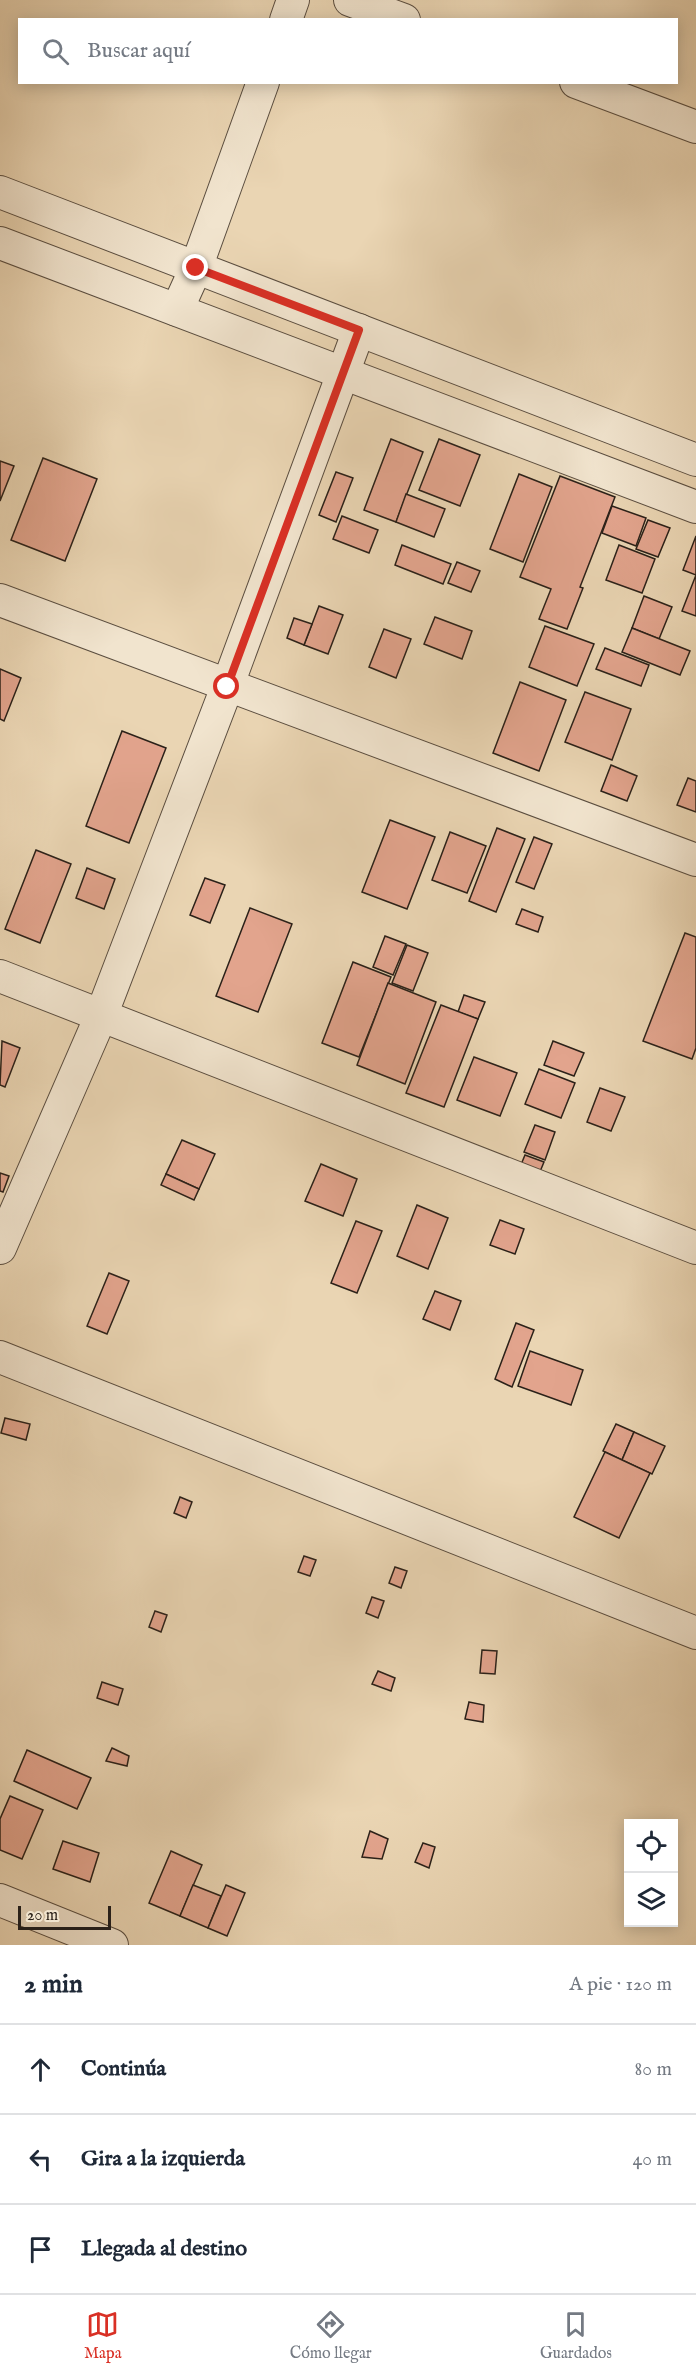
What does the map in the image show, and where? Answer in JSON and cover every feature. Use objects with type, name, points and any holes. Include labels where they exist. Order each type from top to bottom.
[{"type":"street","points":[[287,18],[293,0]]},
{"type":"street","points":[[350,0],[399,18]]},
{"type":"street","points":[[177,310],[196,268],[262,84]]},
{"type":"street","points":[[581,84],[696,127]]},
{"type":"street","points":[[0,192],[696,460]]},
{"type":"street","points":[[0,243],[696,507]]},
{"type":"street","points":[[0,1248],[101,1016],[227,687],[359,330]]},
{"type":"street","points":[[0,600],[227,687],[696,860]]},
{"type":"street","points":[[0,976],[696,1248]]},
{"type":"street","points":[[0,1357],[696,1633]]},
{"type":"street","points":[[0,1900],[112,1945]]},
{"type":"building","points":[[391,439],[423,452],[396,522],[364,510]]},
{"type":"building","points":[[439,439],[480,455],[460,506],[419,490]]},
{"type":"building","points":[[43,458],[97,479],[65,561],[11,540]]},
{"type":"building","points":[[0,461],[14,466],[0,501]]},
{"type":"building","points":[[336,472],[353,478],[336,522],[319,515]]},
{"type":"building","points":[[519,474],[552,487],[523,562],[490,549]]},
{"type":"building","points":[[560,476],[615,497],[580,587],[583,588],[567,629],[539,619],[551,589],[520,577]]},
{"type":"building","points":[[406,494],[445,509],[434,537],[396,522]]},
{"type":"building","points":[[612,506],[646,518],[636,546],[602,533]]},
{"type":"building","points":[[342,516],[378,530],[369,553],[333,539]]},
{"type":"building","points":[[648,520],[670,528],[658,557],[636,549]]},
{"type":"building","points":[[696,536],[696,575],[683,570]]},
{"type":"building","points":[[402,545],[451,564],[443,584],[395,565]]},
{"type":"building","points":[[619,545],[655,559],[642,593],[606,580]]},
{"type":"building","points":[[457,562],[480,571],[471,592],[448,583]]},
{"type":"building","points":[[696,575],[696,616],[682,611]]},
{"type":"building","points":[[644,596],[672,607],[659,639],[632,628]]},
{"type":"building","points":[[319,606],[343,615],[328,654],[304,645]]},
{"type":"building","points":[[435,617],[472,631],[462,659],[424,644]]},
{"type":"building","points":[[294,618],[312,624],[304,645],[287,638]]},
{"type":"building","points":[[545,626],[594,644],[577,686],[529,667]]},
{"type":"building","points":[[632,628],[690,651],[680,675],[622,652]]},
{"type":"building","points":[[384,629],[411,639],[396,678],[369,667]]},
{"type":"building","points":[[605,648],[649,665],[641,686],[596,669]]},
{"type":"building","points":[[0,669],[21,678],[4,721],[0,719]]},
{"type":"building","points":[[520,682],[566,700],[539,771],[493,753]]},
{"type":"building","points":[[585,692],[631,709],[612,760],[565,742]]},
{"type":"building","points":[[122,731],[166,748],[129,843],[86,826]]},
{"type":"building","points":[[611,765],[637,776],[627,801],[601,791]]},
{"type":"building","points":[[688,778],[696,781],[696,812],[677,805]]},
{"type":"building","points":[[390,820],[435,837],[407,909],[362,892]]},
{"type":"building","points":[[497,828],[525,839],[496,912],[469,901]]},
{"type":"building","points":[[450,832],[486,846],[467,893],[432,880]]},
{"type":"building","points":[[534,837],[552,844],[534,889],[516,882]]},
{"type":"building","points":[[36,850],[71,864],[40,943],[5,929]]},
{"type":"building","points":[[87,868],[115,879],[104,909],[76,898]]},
{"type":"building","points":[[205,878],[225,885],[210,923],[190,915]]},
{"type":"building","points":[[250,908],[292,924],[258,1012],[216,996]]},
{"type":"building","points":[[522,909],[543,917],[538,932],[516,924]]},
{"type":"building","points":[[685,933],[696,937],[696,1048],[692,1059],[643,1041]]},
{"type":"building","points":[[385,936],[406,944],[393,975],[373,967]]},
{"type":"building","points":[[407,945],[428,953],[413,991],[392,983]]},
{"type":"building","points":[[353,962],[391,977],[359,1057],[322,1043]]},
{"type":"building","points":[[388,983],[436,1002],[405,1084],[357,1065]]},
{"type":"building","points":[[464,995],[485,1002],[478,1019],[458,1012]]},
{"type":"building","points":[[441,1005],[478,1019],[444,1107],[406,1093]]},
{"type":"building","points":[[2,1041],[20,1048],[5,1087],[0,1085]]},
{"type":"building","points":[[553,1041],[584,1053],[574,1076],[544,1065]]},
{"type":"building","points":[[474,1057],[517,1073],[500,1116],[457,1100]]},
{"type":"building","points":[[539,1069],[575,1083],[561,1118],[525,1104]]},
{"type":"building","points":[[600,1088],[625,1097],[611,1131],[587,1122]]},
{"type":"building","points":[[535,1125],[555,1132],[545,1160],[524,1152]]},
{"type":"building","points":[[182,1140],[215,1154],[199,1189],[166,1174]]},
{"type":"building","points":[[525,1155],[544,1162],[539,1174],[520,1167]]},
{"type":"building","points":[[321,1164],[357,1179],[343,1216],[305,1201]]},
{"type":"building","points":[[0,1173],[9,1176],[3,1192],[0,1191]]},
{"type":"building","points":[[166,1174],[199,1189],[194,1200],[161,1185]]},
{"type":"building","points":[[417,1205],[448,1218],[428,1269],[397,1256]]},
{"type":"building","points":[[500,1220],[524,1229],[515,1254],[490,1245]]},
{"type":"building","points":[[356,1221],[382,1231],[357,1293],[331,1283]]},
{"type":"building","points":[[109,1273],[129,1281],[107,1334],[87,1326]]},
{"type":"building","points":[[435,1291],[461,1301],[450,1330],[423,1319]]},
{"type":"building","points":[[516,1323],[534,1330],[512,1387],[495,1379]]},
{"type":"building","points":[[530,1351],[583,1370],[571,1405],[518,1386]]},
{"type":"building","points":[[5,1418],[30,1424],[26,1440],[1,1433]]},
{"type":"building","points":[[616,1424],[634,1432],[622,1460],[603,1451]]},
{"type":"building","points":[[634,1432],[665,1446],[652,1474],[622,1460]]},
{"type":"building","points":[[605,1452],[650,1473],[619,1538],[574,1517]]},
{"type":"building","points":[[180,1497],[192,1502],[186,1518],[174,1513]]},
{"type":"building","points":[[304,1556],[316,1560],[310,1576],[298,1572]]},
{"type":"building","points":[[395,1567],[407,1571],[401,1588],[389,1583]]},
{"type":"building","points":[[372,1597],[384,1601],[378,1618],[366,1613]]},
{"type":"building","points":[[155,1611],[167,1615],[161,1632],[149,1627]]},
{"type":"building","points":[[482,1650],[497,1651],[495,1674],[480,1673]]},
{"type":"building","points":[[378,1671],[395,1678],[391,1691],[372,1684]]},
{"type":"building","points":[[102,1682],[123,1689],[118,1705],[97,1698]]},
{"type":"building","points":[[469,1702],[484,1705],[483,1722],[465,1719]]},
{"type":"building","points":[[112,1748],[129,1756],[127,1766],[106,1761]]},
{"type":"building","points":[[27,1750],[91,1778],[77,1809],[14,1781]]},
{"type":"building","points":[[10,1796],[43,1810],[22,1859],[0,1850],[0,1819]]},
{"type":"building","points":[[370,1831],[388,1839],[382,1859],[362,1857]]},
{"type":"building","points":[[63,1841],[99,1853],[90,1882],[53,1869]]},
{"type":"building","points":[[423,1843],[435,1847],[429,1868],[415,1862]]},
{"type":"building","points":[[171,1851],[202,1865],[180,1916],[149,1903]]},
{"type":"building","points":[[193,1885],[221,1896],[208,1928],[180,1916]]},
{"type":"building","points":[[226,1885],[245,1893],[227,1936],[208,1928]]},
{"type":"route","points":[[196,268],[359,330],[227,687]]}]
